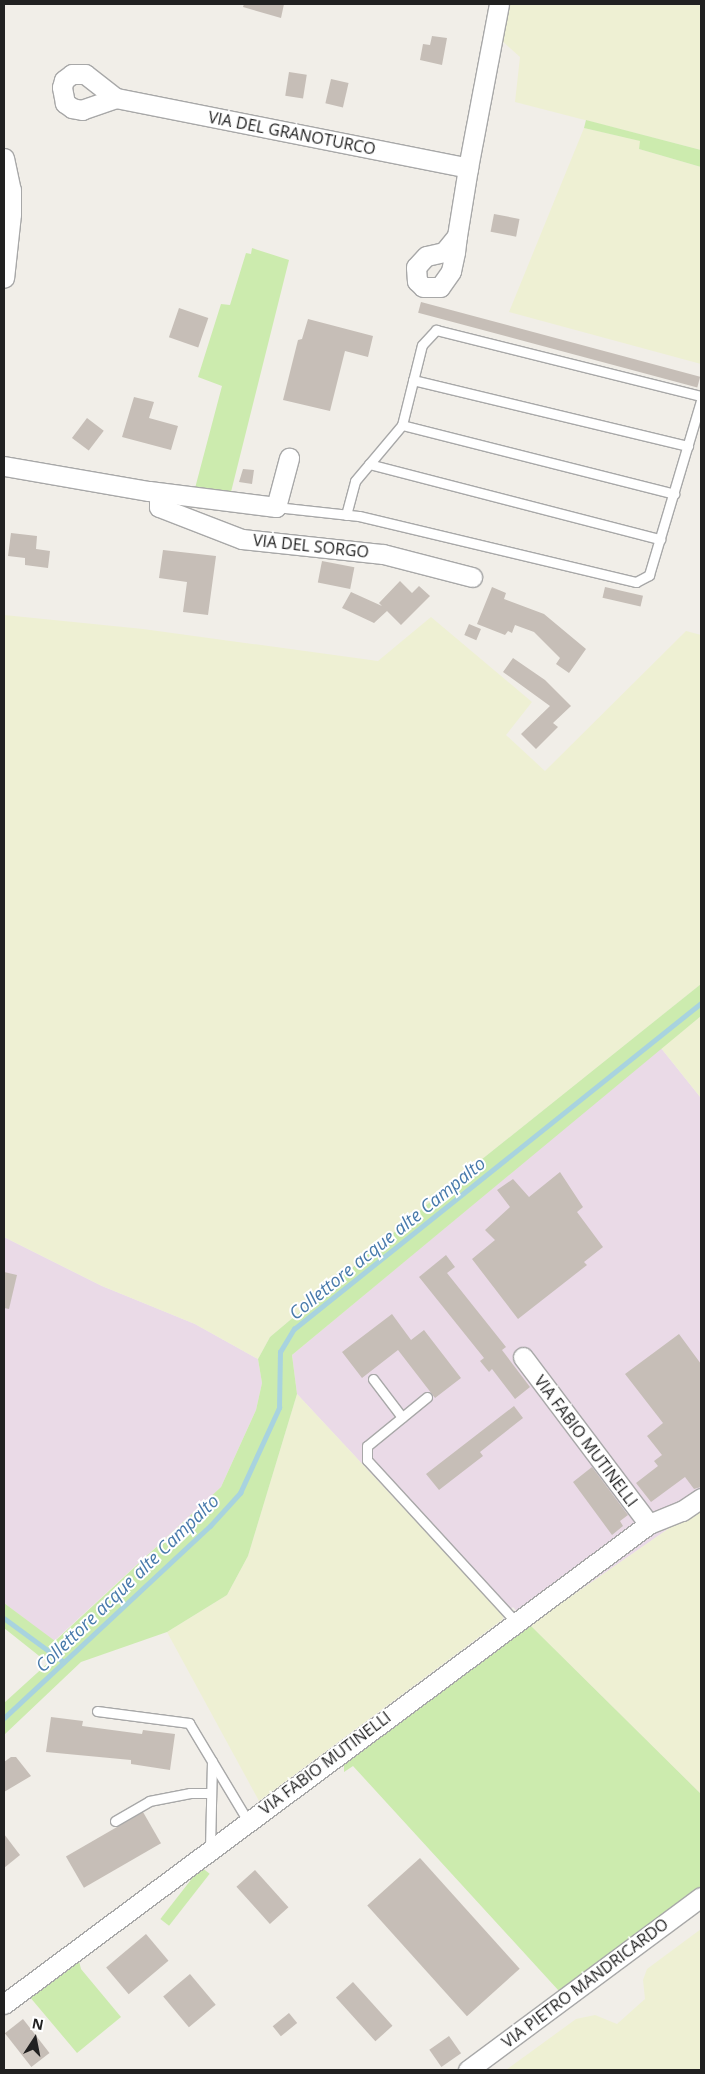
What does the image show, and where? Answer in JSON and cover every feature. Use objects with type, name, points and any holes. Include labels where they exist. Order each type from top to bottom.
[{"type":"street","points":[[458,236],[468,168],[498,4]]},
{"type":"street","name":"VIA DEL GRANOTURCO","points":[[116,98],[468,168]]},
{"type":"street","points":[[4,158],[11,190],[11,214],[4,278]]},
{"type":"street","points":[[276,507],[289,458]]},
{"type":"street","name":"VIA DEL SORGO","points":[[4,466],[160,497],[276,507]]},
{"type":"street","name":"VIA DEL SORGO","points":[[4,481],[136,501],[160,497]]},
{"type":"street","name":"VIA DEL SORGO","points":[[160,497],[159,507],[242,539],[382,554],[472,577]]},
{"type":"street","name":"VIA FABIO MUTINELLI","points":[[523,1357],[649,1524]]},
{"type":"street","name":"VIA FABIO MUTINELLI","points":[[4,2004],[649,1524],[682,1511],[701,1498]]},
{"type":"street","name":"VIA PIETRO MANDRICARDO","points":[[468,2070],[701,1896]]},
{"type":"lane","points":[[346,515],[355,481],[402,425],[422,345],[436,330],[701,396]]},
{"type":"lane","points":[[413,380],[688,446]]},
{"type":"lane","points":[[276,507],[346,515],[636,582],[649,575],[701,401]]},
{"type":"lane","points":[[402,425],[674,494]]},
{"type":"lane","points":[[369,464],[660,539]]},
{"type":"lane","points":[[373,1379],[402,1417]]},
{"type":"lane","points":[[428,1397],[367,1446],[370,1466],[516,1622]]},
{"type":"lane","points":[[97,1711],[189,1723],[248,1821]]},
{"type":"lane","points":[[210,1849],[212,1761]]},
{"type":"lane","points":[[115,1821],[149,1801],[190,1793],[211,1793]]},
{"type":"shaded area","points":[[661,1048],[701,1098],[701,1506],[530,1625],[513,1607],[503,1615],[297,1394],[292,1355]]},
{"type":"shaded area","points":[[4,1237],[102,1286],[195,1324],[258,1359],[262,1383],[256,1410],[221,1487],[54,1641],[4,1603]]},
{"type":"green space","points":[[509,4],[701,4],[701,150],[515,102],[520,57],[502,41]]},
{"type":"green space","points":[[586,120],[701,150],[701,167],[639,149],[640,141],[584,128]]},
{"type":"green space","points":[[584,128],[641,141],[639,149],[701,167],[701,364],[509,312]]},
{"type":"green space","points":[[252,248],[289,260],[230,496],[194,492],[222,386],[198,377],[221,304],[230,305],[246,253],[251,254]]},
{"type":"green space","points":[[4,615],[143,629],[378,661],[431,617],[532,702],[506,735],[545,771],[686,631],[701,635],[701,984],[461,1176],[270,1337],[258,1359],[195,1324],[102,1286],[4,1237]]},
{"type":"green space","points":[[701,984],[701,1016],[292,1355],[297,1394],[248,1556],[227,1595],[167,1632],[81,1662],[4,1735],[4,1703],[48,1663],[4,1628],[4,1603],[55,1641],[221,1487],[256,1410],[262,1383],[258,1359],[270,1337],[461,1176]]},
{"type":"green space","points":[[701,1016],[701,1098],[661,1048]]},
{"type":"green space","points":[[297,1394],[503,1615],[503,1619],[259,1801],[167,1632],[227,1595],[248,1556]]},
{"type":"green space","points":[[701,1506],[701,1794],[530,1625]]},
{"type":"green space","points":[[530,1625],[701,1794],[701,1889],[559,1991],[353,1766],[344,1772],[344,1759]]},
{"type":"green space","points":[[201,1867],[210,1874],[169,1926],[160,1919]]},
{"type":"green space","points":[[701,1929],[701,2070],[506,2070],[576,2019],[595,2015],[617,2024],[645,1999],[643,1980],[647,1969]]},
{"type":"green space","points":[[79,1961],[81,1969],[121,2017],[77,2053],[29,1996]]},
{"type":"building","points":[[244,4],[284,4],[281,18],[243,7]]},
{"type":"building","points":[[432,36],[447,38],[442,65],[420,60],[423,44],[430,45]]},
{"type":"building","points":[[289,72],[307,75],[303,99],[285,96]]},
{"type":"building","points":[[331,79],[349,83],[343,107],[325,103]]},
{"type":"building","points":[[494,214],[520,219],[516,237],[491,232]]},
{"type":"building","points":[[421,302],[700,377],[697,387],[418,313]]},
{"type":"building","points":[[179,308],[208,318],[198,347],[169,337]]},
{"type":"building","points":[[308,319],[373,336],[368,357],[345,351],[330,411],[283,400],[298,340],[302,339]]},
{"type":"building","points":[[134,397],[154,402],[149,418],[178,426],[171,450],[122,437]]},
{"type":"building","points":[[87,418],[104,431],[89,451],[72,438]]},
{"type":"building","points":[[243,469],[254,470],[252,484],[239,482]]},
{"type":"building","points":[[11,533],[37,536],[36,549],[50,551],[48,568],[25,565],[25,558],[8,556]]},
{"type":"building","points":[[163,550],[216,556],[208,615],[183,612],[187,582],[159,578]]},
{"type":"building","points":[[322,561],[354,567],[350,589],[318,583]]},
{"type":"building","points":[[400,581],[412,593],[419,586],[430,596],[401,625],[387,611],[374,623],[342,608],[351,592],[382,606],[379,603]]},
{"type":"building","points":[[492,587],[506,593],[504,599],[544,614],[586,649],[569,673],[556,664],[560,658],[534,632],[515,625],[512,633],[508,631],[505,635],[477,624]]},
{"type":"building","points":[[605,587],[643,596],[641,606],[603,598]]},
{"type":"building","points":[[469,624],[481,629],[476,640],[464,635]]},
{"type":"building","points":[[513,658],[545,680],[571,706],[553,723],[558,727],[536,749],[521,734],[550,706],[503,672]]},
{"type":"building","points":[[560,1172],[583,1207],[577,1212],[603,1247],[584,1262],[587,1265],[518,1319],[472,1259],[495,1240],[485,1230],[510,1207],[497,1190],[513,1179],[529,1197]]},
{"type":"building","points":[[446,1255],[455,1267],[447,1273],[506,1347],[502,1350],[530,1387],[515,1399],[492,1369],[489,1372],[480,1361],[484,1358],[419,1277]]},
{"type":"building","points":[[4,1272],[17,1275],[9,1309],[4,1308]]},
{"type":"building","points":[[392,1314],[411,1340],[424,1330],[461,1378],[435,1398],[398,1350],[362,1378],[342,1352]]},
{"type":"building","points":[[679,1334],[701,1364],[701,1487],[694,1489],[685,1477],[651,1502],[636,1483],[658,1466],[654,1461],[662,1455],[647,1436],[663,1423],[625,1374]]},
{"type":"building","points":[[514,1406],[523,1418],[480,1452],[483,1456],[439,1490],[426,1474]]},
{"type":"building","points":[[592,1467],[628,1515],[620,1521],[623,1526],[612,1535],[573,1482]]},
{"type":"building","points":[[51,1717],[83,1721],[82,1726],[142,1734],[143,1730],[175,1734],[170,1770],[131,1764],[131,1760],[46,1752]]},
{"type":"building","points":[[11,1757],[16,1757],[31,1776],[4,1792],[4,1762]]},
{"type":"building","points":[[143,1812],[161,1843],[84,1888],[66,1856]]},
{"type":"building","points":[[4,1834],[20,1855],[4,1868]]},
{"type":"building","points":[[420,1858],[520,1969],[467,2016],[367,1906]]},
{"type":"building","points":[[255,1870],[288,1907],[270,1924],[236,1887]]},
{"type":"building","points":[[146,1934],[168,1961],[129,1994],[106,1967]]},
{"type":"building","points":[[190,1974],[216,2005],[189,2027],[163,1996]]},
{"type":"building","points":[[353,1982],[392,2026],[375,2041],[336,1997]]},
{"type":"building","points":[[289,2013],[297,2023],[281,2036],[273,2026]]},
{"type":"building","points":[[23,2019],[49,2053],[31,2067],[5,2033]]},
{"type":"building","points":[[449,2036],[461,2053],[441,2067],[429,2050]]},
{"type":"waterway","name":"Collettore acque alte Campalto","points":[[4,1718],[210,1526],[240,1493],[279,1408],[280,1352],[294,1329],[701,1003]]},
{"type":"waterway","points":[[4,1618],[64,1662]]}]
